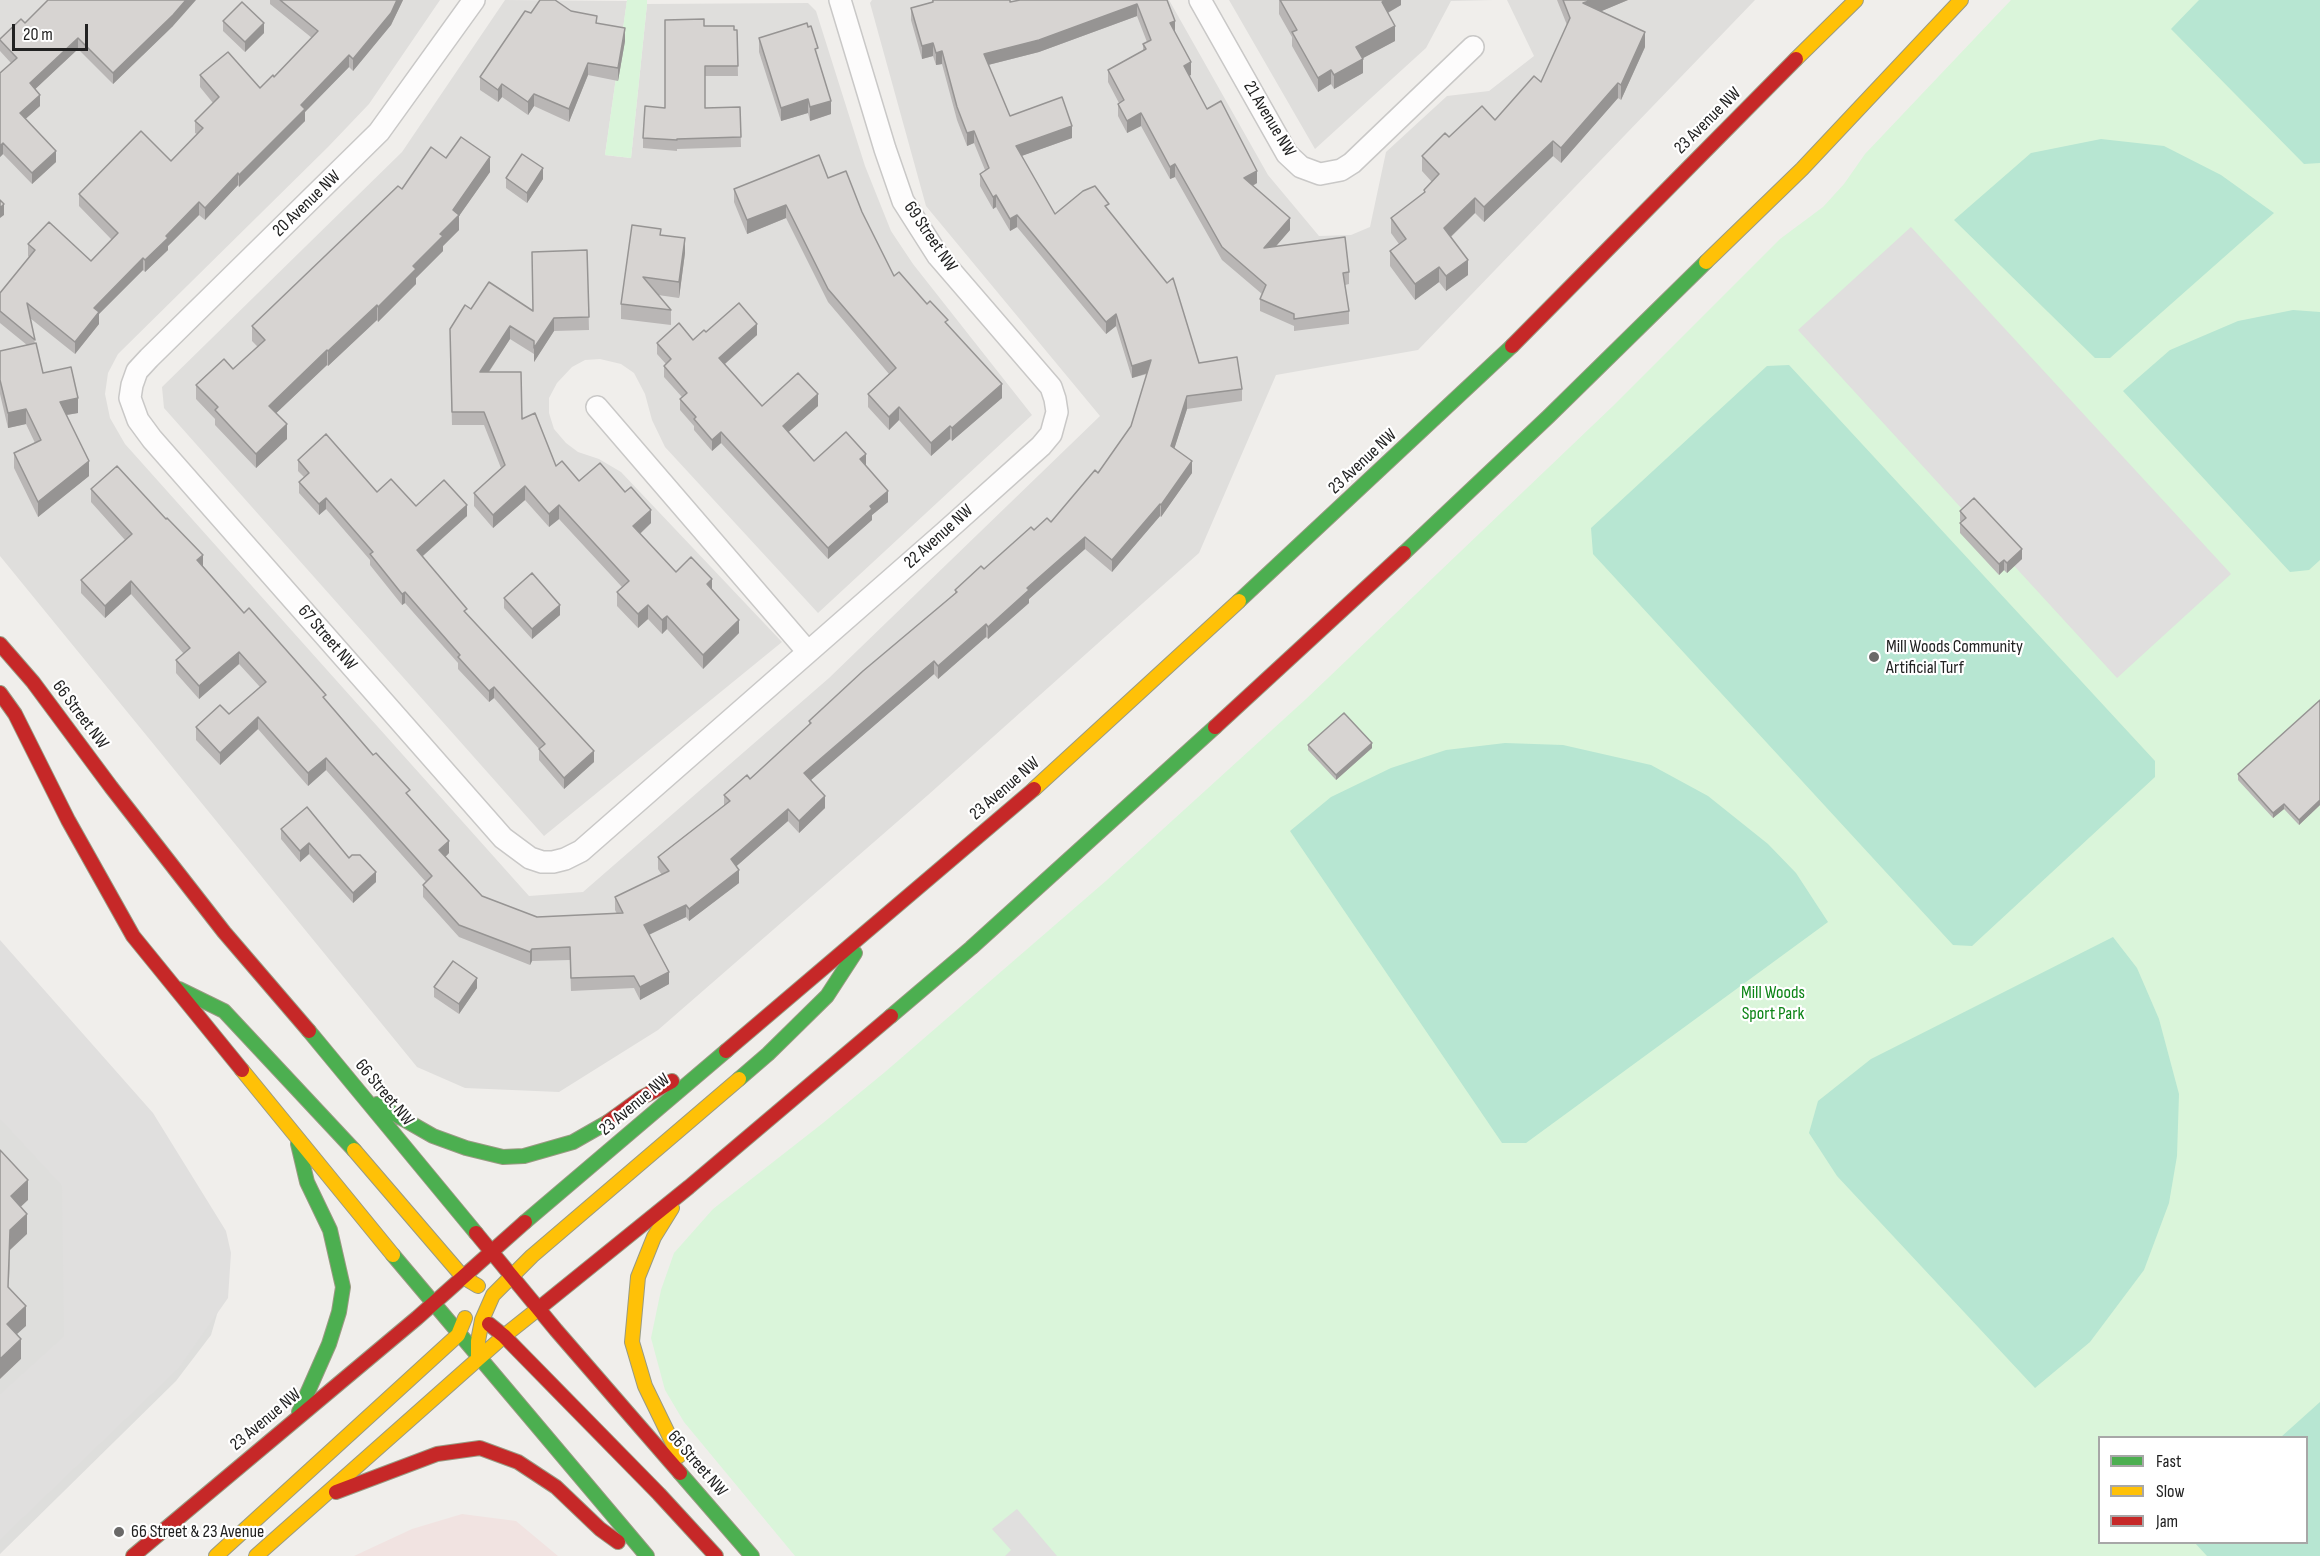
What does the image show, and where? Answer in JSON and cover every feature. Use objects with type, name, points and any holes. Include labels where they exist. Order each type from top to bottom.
[{"type":"main road","name":"23 Avenue NW","points":[[133,1556],[433,1304],[490,1252],[1041,783],[1510,348],[1706,148],[1856,0]]},
{"type":"main road","points":[[256,1556],[504,1336],[689,1187],[971,948],[1139,797],[1428,531],[1802,169],[1961,0]]},
{"type":"main road","name":"66 Street NW","points":[[0,644],[33,682],[224,932],[362,1094],[490,1252],[752,1556]]},
{"type":"main road","points":[[0,693],[15,714],[68,820],[133,936],[478,1359],[647,1556]]},
{"type":"main road","points":[[478,1359],[478,1341],[482,1320],[504,1298],[511,1276],[768,1054],[827,996],[873,926]]},
{"type":"main road","points":[[172,986],[224,1011],[347,1142],[463,1276],[482,1320],[504,1336],[659,1494],[716,1556]]},
{"type":"main road","points":[[362,1094],[433,1137],[503,1157],[524,1156],[573,1142],[600,1128],[641,1098],[724,1053]]},
{"type":"main road","points":[[295,1420],[330,1344],[343,1287],[330,1230],[307,1182],[297,1136]]},
{"type":"main road","points":[[689,1187],[666,1216],[654,1237],[638,1278],[633,1342],[637,1364],[645,1386],[692,1485]]},
{"type":"main road","points":[[216,1556],[459,1335],[490,1252]]},
{"type":"main road","points":[[433,1304],[504,1298],[538,1308]]},
{"type":"main road","points":[[323,1497],[437,1454],[480,1448],[518,1462],[556,1487],[600,1529],[636,1556]]},
{"type":"street","name":"20 Avenue NW","points":[[130,398],[137,371],[149,358],[379,132],[474,0]]},
{"type":"street","name":"69 Street NW","points":[[840,0],[903,201],[939,256],[1042,374],[1051,387],[1057,412]]},
{"type":"street","name":"21 Avenue NW","points":[[1200,0],[1287,154],[1301,167],[1320,174],[1341,170],[1352,163],[1473,47]]},
{"type":"street","name":"67 Street NW","points":[[130,398],[138,420],[152,439],[503,838],[518,851],[542,862]]},
{"type":"street","points":[[597,407],[808,652]]},
{"type":"street","name":"22 Avenue NW","points":[[542,862],[565,860],[581,851],[1041,446],[1051,434],[1057,412]]},
{"type":"shaded area","points":[[0,0],[440,0],[369,104],[118,354],[108,373],[105,394],[110,418],[125,444],[529,896],[583,892],[829,678],[1100,416],[926,206],[870,3],[872,0],[1169,0],[1268,175],[1319,236],[1351,235],[1370,227],[1386,152],[1447,96],[1489,91],[1534,56],[1507,0],[1755,0],[1418,350],[1276,375],[1199,553],[928,795],[658,1030],[559,1092],[465,1088],[417,1067],[0,556]]},
{"type":"shaded area","points":[[505,0],[627,1],[605,155],[631,158],[647,4],[808,3],[816,11],[865,166],[891,231],[913,264],[1032,415],[818,613],[665,447],[652,420],[645,394],[634,373],[621,364],[600,359],[585,360],[572,367],[557,383],[549,398],[549,413],[554,429],[566,443],[578,452],[599,459],[621,472],[782,642],[544,836],[164,408],[162,387],[402,152]]},
{"type":"shaded area","points":[[1229,0],[1493,0],[1451,1],[1426,48],[1315,149]]},
{"type":"shaded area","points":[[1911,227],[2231,574],[2117,678],[1798,330]]},
{"type":"shaded area","points":[[0,940],[153,1113],[226,1231],[231,1253],[228,1298],[179,1368],[0,1540],[0,1394],[64,1336],[62,1186],[0,1119]]},
{"type":"shaded area","points":[[0,961],[218,1311],[211,1335],[176,1381],[0,1554],[0,1379],[21,1359],[8,1307],[11,1216],[0,1170]]},
{"type":"shaded area","points":[[1017,1509],[1057,1556],[1005,1556],[1011,1550],[992,1529]]},
{"type":"shaded area","points":[[462,1514],[516,1521],[558,1556],[354,1556],[412,1529]]},
{"type":"green space","points":[[627,0],[647,0],[631,158],[605,155]]},
{"type":"green space","name":"Mill Woods Sport Park","points":[[2011,0],[2320,0],[2320,1556],[795,1556],[684,1422],[665,1390],[651,1338],[661,1290],[674,1253],[713,1209],[885,1072],[1107,880],[1306,699],[1613,406],[1780,239],[1823,207],[1844,184],[1865,154]]},
{"type":"green space","points":[[2199,0],[2320,0],[2320,163],[2304,164],[2171,29]]},
{"type":"green space","points":[[2101,139],[2164,146],[2221,175],[2274,213],[2110,358],[2095,358],[1954,220],[2031,153]]},
{"type":"green space","points":[[2293,310],[2320,312],[2320,560],[2309,570],[2290,572],[2123,391],[2170,350],[2238,321]]},
{"type":"green space","name":"Mill Woods Community Artificial Turf","points":[[1789,365],[2155,761],[2155,777],[1972,946],[1953,945],[1593,554],[1591,528],[1767,366]]},
{"type":"green space","points":[[1505,743],[1563,745],[1651,765],[1708,796],[1768,844],[1796,873],[1828,922],[1526,1143],[1502,1143],[1290,831],[1331,797],[1391,768],[1446,750]]},
{"type":"green space","points":[[2113,937],[2137,968],[2159,1019],[2179,1094],[2177,1156],[2169,1203],[2144,1270],[2090,1342],[2035,1388],[1837,1176],[1809,1133],[1818,1101],[1871,1059]]},
{"type":"green space","points":[[2320,1402],[2320,1556],[2207,1556],[2196,1544],[2308,1544],[2308,1436],[2282,1436]]},
{"type":"building","points":[[48,0],[186,0],[113,73],[78,38],[30,83],[40,95],[20,113],[56,151],[32,173],[3,143],[0,146],[0,73],[17,58],[0,39],[21,19],[25,23]]},
{"type":"building","points":[[280,0],[397,0],[391,13],[353,59],[349,55],[301,105],[305,109],[205,208],[199,202],[166,236],[168,238],[145,260],[143,258],[94,308],[99,312],[75,342],[27,303],[35,340],[0,311],[0,293],[35,250],[28,244],[49,222],[91,261],[118,233],[79,194],[141,131],[171,161],[203,128],[195,121],[219,97],[200,75],[228,52],[260,88],[273,75],[274,77],[318,31]]},
{"type":"building","points":[[540,0],[555,0],[571,11],[597,16],[596,23],[625,28],[618,68],[588,63],[569,109],[534,94],[528,102],[502,84],[498,90],[480,77],[525,11],[531,13]]},
{"type":"building","points":[[933,0],[1010,0],[1010,2],[1020,0],[1167,0],[1175,21],[1170,23],[1191,62],[1184,66],[1207,109],[1221,101],[1257,171],[1244,178],[1290,218],[1264,248],[1345,237],[1349,272],[1343,273],[1349,311],[1294,319],[1294,314],[1260,299],[1266,285],[1222,247],[1175,164],[1170,167],[1141,113],[1127,121],[1118,104],[1124,100],[1108,70],[1146,49],[1143,44],[1151,40],[1137,4],[1039,40],[984,54],[1010,116],[1062,97],[1072,126],[1016,146],[1055,214],[1083,191],[1095,186],[1109,204],[1105,206],[1167,283],[1173,278],[1199,363],[1237,357],[1242,389],[1187,396],[1171,446],[1192,461],[1161,505],[1112,560],[1085,537],[1027,588],[1029,590],[988,627],[986,624],[938,666],[934,661],[804,773],[825,796],[799,821],[788,809],[731,859],[739,870],[689,909],[686,905],[644,925],[669,972],[640,987],[634,976],[571,978],[570,947],[532,949],[530,952],[459,925],[423,885],[432,876],[326,758],[308,773],[258,717],[220,753],[196,727],[220,705],[229,714],[266,682],[239,652],[199,686],[176,660],[190,648],[131,581],[105,606],[81,580],[132,534],[91,489],[117,466],[203,555],[197,560],[244,613],[249,608],[326,695],[323,697],[373,755],[376,753],[410,790],[406,793],[449,841],[439,850],[482,896],[537,917],[623,913],[615,897],[669,871],[658,857],[730,801],[724,795],[747,775],[750,779],[863,671],[957,592],[955,590],[981,566],[984,569],[1031,527],[1034,530],[1047,518],[1051,522],[1095,470],[1098,473],[1131,426],[1151,360],[1132,366],[1116,314],[1106,322],[1017,215],[1010,219],[996,195],[993,197],[980,174],[989,168],[974,131],[967,133],[957,107],[942,51],[936,53],[933,43],[922,46],[911,8],[933,2]]},
{"type":"building","points":[[1280,0],[1385,0],[1382,2],[1395,26],[1356,47],[1363,59],[1334,75],[1331,70],[1318,78],[1292,32],[1297,30]]},
{"type":"building","points":[[1563,0],[1592,0],[1583,3],[1645,32],[1621,85],[1618,83],[1561,148],[1553,141],[1484,207],[1475,198],[1444,228],[1468,260],[1446,276],[1439,267],[1415,284],[1390,251],[1406,239],[1391,218],[1425,192],[1424,190],[1439,174],[1422,156],[1445,133],[1449,137],[1482,106],[1495,120],[1534,76],[1541,82],[1570,18]]},
{"type":"building","points":[[242,2],[264,23],[245,42],[223,21]]},
{"type":"building","points":[[704,19],[704,26],[734,26],[734,30],[737,30],[738,66],[705,66],[705,108],[740,107],[741,137],[677,140],[643,138],[645,106],[665,108],[665,20]]},
{"type":"building","points":[[807,23],[808,27],[811,26],[818,48],[815,49],[831,101],[810,107],[808,99],[781,108],[759,38]]},
{"type":"building","points":[[461,137],[490,157],[453,210],[459,215],[440,234],[443,236],[413,266],[416,269],[378,307],[377,305],[327,350],[269,406],[287,424],[256,454],[215,410],[218,407],[196,385],[224,359],[233,369],[265,340],[252,326],[398,186],[402,189],[431,147],[446,158]]},
{"type":"building","points":[[522,154],[543,168],[527,193],[506,178]]},
{"type":"building","points":[[819,155],[828,178],[846,171],[862,212],[894,276],[899,272],[927,304],[930,301],[948,320],[945,322],[1002,384],[952,428],[950,426],[931,443],[899,407],[889,417],[868,394],[896,368],[828,289],[786,205],[747,220],[734,189]]},
{"type":"building","points":[[632,225],[661,229],[660,235],[685,238],[679,282],[643,277],[671,310],[621,304]]},
{"type":"building","points":[[587,250],[589,317],[554,318],[534,348],[534,341],[510,326],[480,372],[521,372],[522,419],[535,413],[556,466],[562,461],[579,481],[600,463],[625,492],[631,487],[651,510],[633,526],[676,572],[691,557],[712,579],[707,584],[739,620],[703,655],[667,616],[662,620],[648,605],[638,614],[617,592],[629,581],[559,505],[549,514],[525,486],[493,515],[474,493],[505,465],[484,412],[452,412],[450,329],[465,305],[471,309],[489,282],[533,311],[532,252]]},
{"type":"building","points":[[739,303],[757,324],[719,358],[762,406],[798,373],[818,394],[783,426],[814,461],[846,432],[866,454],[860,459],[888,491],[870,506],[872,509],[828,548],[721,432],[712,440],[680,399],[687,393],[664,366],[671,359],[657,343],[679,323],[693,340],[704,330],[706,332]]},
{"type":"building","points":[[36,343],[43,373],[71,367],[78,398],[60,402],[89,461],[38,502],[14,453],[41,440],[26,409],[8,413],[0,380],[0,351]]},
{"type":"building","points":[[326,434],[377,492],[391,479],[416,506],[444,480],[467,505],[417,550],[467,609],[464,611],[594,751],[564,778],[539,749],[545,744],[494,687],[489,691],[458,657],[460,655],[405,592],[402,594],[370,554],[373,552],[326,498],[319,504],[299,482],[309,473],[298,460]]},
{"type":"building","points":[[1974,498],[2022,549],[2007,563],[2004,560],[1999,564],[1960,523],[1966,518],[1960,511]]},
{"type":"building","points":[[532,573],[560,605],[532,629],[504,598]]},
{"type":"building","points":[[2320,700],[2320,800],[2299,820],[2284,804],[2273,813],[2238,774]]},
{"type":"building","points":[[1344,713],[1372,743],[1336,775],[1308,745]]},
{"type":"building","points":[[307,807],[349,858],[352,855],[360,855],[376,872],[353,893],[309,843],[300,851],[281,829]]},
{"type":"building","points":[[453,961],[477,978],[459,1004],[434,987]]},
{"type":"building","points":[[0,1150],[28,1180],[11,1196],[27,1214],[10,1230],[8,1287],[26,1306],[7,1324],[21,1339],[0,1359]]},
{"type":"traffic: fast","points":[[1404,553],[1548,417],[1706,262]]},
{"type":"traffic: fast","points":[[1239,601],[1512,346]]},
{"type":"traffic: fast","points":[[891,1016],[971,948],[1215,727]]},
{"type":"traffic: fast","points":[[739,1079],[827,996],[855,953]]},
{"type":"traffic: fast","points":[[179,989],[224,1011],[354,1150]]},
{"type":"traffic: fast","points":[[309,1031],[476,1233]]},
{"type":"traffic: fast","points":[[525,1222],[726,1051]]},
{"type":"traffic: fast","points":[[377,1104],[433,1136],[466,1148],[503,1157],[524,1156],[573,1142],[608,1122]]},
{"type":"traffic: fast","points":[[298,1144],[307,1182],[330,1230],[343,1287],[339,1312],[329,1344],[299,1412]]},
{"type":"traffic: fast","points":[[393,1255],[647,1556]]},
{"type":"traffic: fast","points":[[680,1473],[752,1556]]},
{"type":"traffic: slow","points":[[1796,59],[1856,0]]},
{"type":"traffic: slow","points":[[1706,262],[1802,169],[1961,0]]},
{"type":"traffic: slow","points":[[1034,789],[1239,601]]},
{"type":"traffic: slow","points":[[242,1070],[393,1255]]},
{"type":"traffic: slow","points":[[478,1359],[478,1341],[482,1320],[493,1295],[532,1256],[739,1079]]},
{"type":"traffic: slow","points":[[354,1150],[463,1277],[478,1286]]},
{"type":"traffic: slow","points":[[672,1208],[654,1237],[638,1277],[632,1342],[645,1386],[679,1456]]},
{"type":"traffic: slow","points":[[256,1556],[504,1336],[543,1305]]},
{"type":"traffic: slow","points":[[216,1556],[458,1335],[465,1318]]},
{"type":"traffic: jam","points":[[1512,346],[1796,59]]},
{"type":"traffic: jam","points":[[1215,727],[1404,553]]},
{"type":"traffic: jam","points":[[0,644],[33,682],[224,932],[309,1031]]},
{"type":"traffic: jam","points":[[0,693],[15,714],[68,820],[133,936],[242,1070]]},
{"type":"traffic: jam","points":[[726,1051],[1034,789]]},
{"type":"traffic: jam","points":[[543,1305],[689,1187],[891,1016]]},
{"type":"traffic: jam","points":[[608,1122],[641,1098],[672,1081]]},
{"type":"traffic: jam","points":[[133,1556],[417,1318],[525,1222]]},
{"type":"traffic: jam","points":[[476,1233],[556,1330],[680,1473]]},
{"type":"traffic: jam","points":[[489,1324],[504,1336],[659,1494],[716,1556]]},
{"type":"traffic: jam","points":[[336,1492],[437,1454],[480,1448],[518,1462],[556,1487],[600,1529],[618,1542]]},
{"type":"place","name":"Mill Woods Community Artificial Turf","points":[[1874,657]]},
{"type":"place","name":"66 Street & 23 Avenue","points":[[119,1532]]}]
